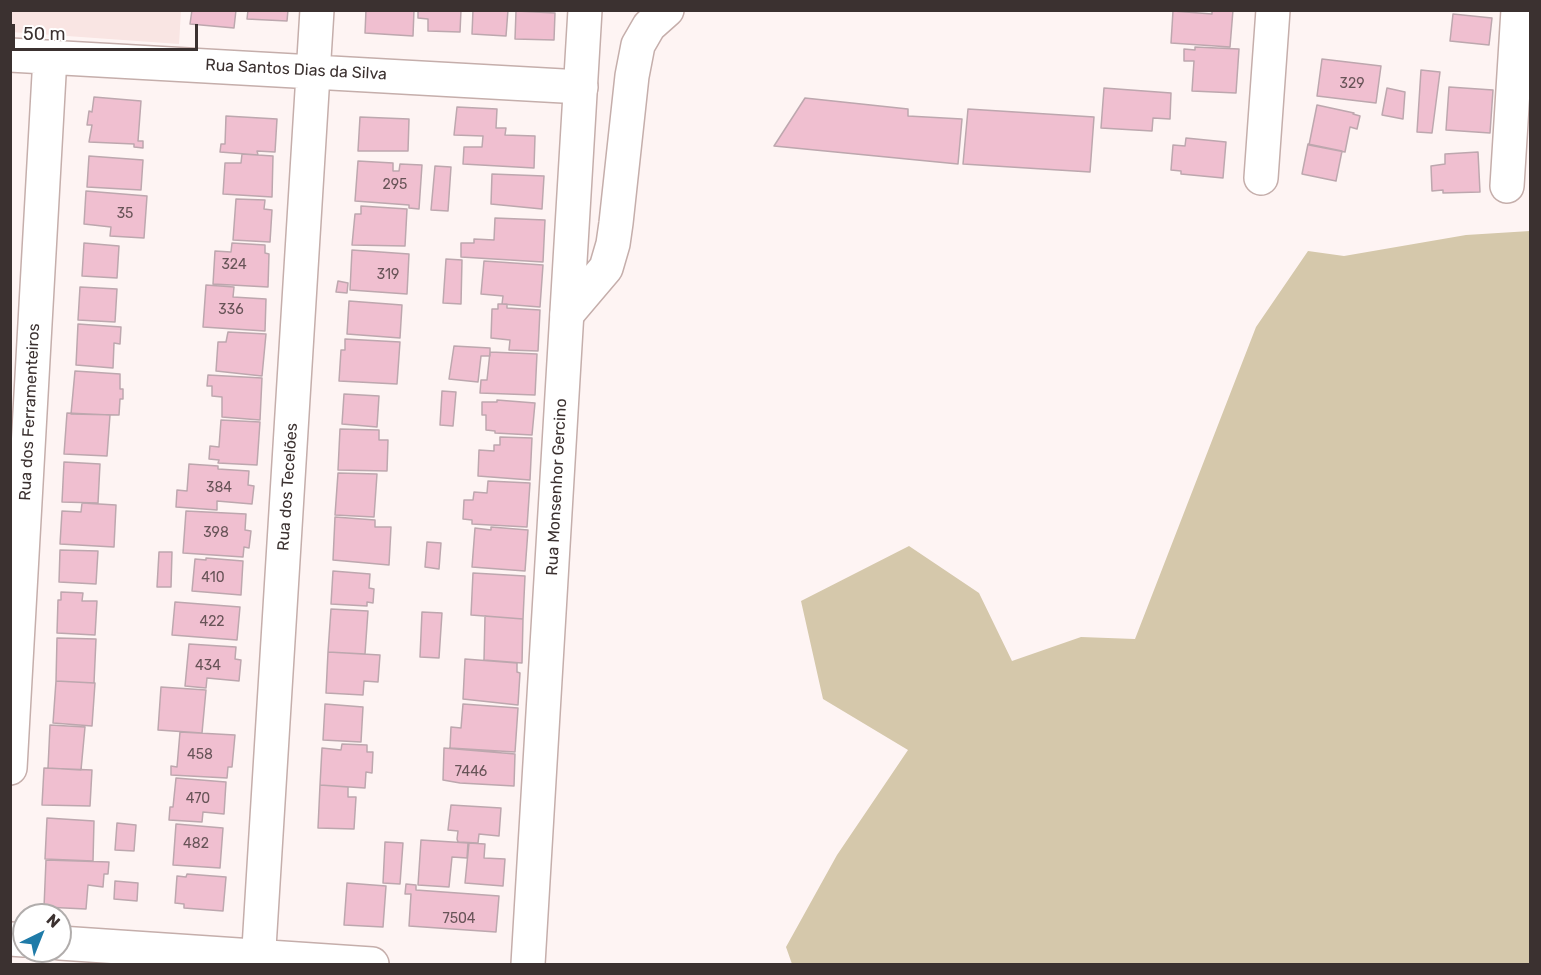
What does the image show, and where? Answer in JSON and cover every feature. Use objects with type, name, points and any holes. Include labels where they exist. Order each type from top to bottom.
[{"type":"street","name":"Rua dos Tecelões","points":[[258,961],[317,10]]},
{"type":"street","name":"Rua Monsenhor Gercino","points":[[528,964],[585,10]]},
{"type":"street","points":[[567,314],[606,268],[613,244],[632,76],[638,45],[649,26],[667,10]]},
{"type":"street","points":[[1261,178],[1273,10]]},
{"type":"street","points":[[1507,186],[1518,10]]},
{"type":"street","name":"Rua Santos Dias da Silva","points":[[10,55],[581,87]]},
{"type":"street","name":"Rua dos Ferramenteiros","points":[[10,768],[50,57]]},
{"type":"street","points":[[72,944],[258,961],[372,964]]},
{"type":"shaded area","points":[[10,11],[181,11],[179,44],[11,32]]},
{"type":"shaded area","points":[[1530,231],[1530,964],[792,964],[786,947],[837,855],[908,750],[823,699],[801,601],[909,546],[979,593],[1012,661],[1081,637],[1135,639],[1256,327],[1308,251],[1344,256],[1466,235]]},
{"type":"building","points":[[192,10],[236,10],[234,28],[190,24]]},
{"type":"building","points":[[248,10],[288,10],[287,21],[247,19]]},
{"type":"building","points":[[366,10],[414,10],[413,36],[365,33]]},
{"type":"building","points":[[418,10],[461,10],[460,32],[428,31],[428,19],[418,18]]},
{"type":"building","points":[[473,10],[508,10],[506,36],[472,34]]},
{"type":"building","points":[[1212,10],[1233,10],[1230,47],[1171,43],[1173,11],[1212,14]]},
{"type":"building","points":[[516,11],[555,13],[554,40],[515,39]]},
{"type":"building","points":[[1453,14],[1492,18],[1489,45],[1450,41]]},
{"type":"building","points":[[1195,47],[1239,49],[1236,93],[1192,91],[1194,61],[1184,61],[1184,49],[1195,50]]},
{"type":"building","points":[[1322,59],[1381,66],[1376,103],[1317,96]]},
{"type":"building","points":[[1421,70],[1440,72],[1432,133],[1417,132]]},
{"type":"building","points":[[1449,87],[1493,90],[1490,133],[1446,130]]},
{"type":"building","points":[[1104,88],[1171,93],[1170,119],[1153,118],[1152,131],[1101,128]]},
{"type":"building","points":[[1387,88],[1405,92],[1403,119],[1382,115]]},
{"type":"building","points":[[94,97],[141,101],[138,141],[143,141],[143,148],[134,147],[134,144],[89,142],[92,125],[87,125]]},
{"type":"building","points":[[805,98],[908,109],[908,116],[962,119],[958,164],[774,146]]},
{"type":"building","points":[[1317,105],[1360,116],[1357,129],[1350,127],[1345,152],[1309,145]]},
{"type":"building","points":[[457,107],[497,109],[496,128],[506,128],[505,135],[535,136],[534,168],[463,164],[464,147],[482,147],[483,136],[454,135]]},
{"type":"building","points":[[968,109],[1094,117],[1090,172],[963,164]]},
{"type":"building","points":[[226,116],[277,119],[275,152],[257,151],[258,155],[220,152],[221,144],[225,144]]},
{"type":"building","points":[[360,117],[409,119],[408,151],[358,151]]},
{"type":"building","points":[[1186,138],[1226,142],[1223,178],[1181,174],[1181,171],[1171,170],[1173,145],[1185,146]]},
{"type":"building","points":[[1308,144],[1342,151],[1336,181],[1302,174]]},
{"type":"building","points":[[1478,152],[1480,192],[1432,191],[1431,166],[1445,164],[1445,154]]},
{"type":"building","points":[[242,154],[273,156],[272,197],[223,194],[225,163],[241,163]]},
{"type":"building","points":[[89,156],[143,160],[141,190],[87,187]]},
{"type":"building","points":[[358,161],[393,163],[393,171],[399,171],[400,164],[422,165],[419,209],[409,208],[409,205],[355,201]]},
{"type":"building","points":[[435,166],[451,167],[448,211],[431,210]]},
{"type":"building","points":[[492,174],[544,176],[542,209],[491,204]]},
{"type":"building","points":[[86,191],[147,196],[144,238],[110,236],[111,227],[84,224]]},
{"type":"building","points":[[236,199],[265,200],[264,209],[272,210],[270,242],[233,240]]},
{"type":"building","points":[[361,206],[407,209],[405,246],[352,245],[355,214],[361,214]]},
{"type":"building","points":[[495,218],[545,220],[543,262],[461,257],[461,243],[474,243],[474,239],[494,240]]},
{"type":"building","points":[[84,243],[119,246],[117,278],[82,276]]},
{"type":"building","points":[[232,243],[265,245],[265,253],[269,254],[268,287],[213,284],[215,251],[231,252]]},
{"type":"building","points":[[352,250],[409,254],[407,294],[350,290]]},
{"type":"building","points":[[446,259],[462,260],[461,304],[443,303]]},
{"type":"building","points":[[484,261],[543,265],[540,307],[502,304],[503,296],[481,294]]},
{"type":"building","points":[[338,281],[348,283],[347,293],[336,292]]},
{"type":"building","points":[[206,285],[234,287],[233,297],[266,299],[265,331],[203,327]]},
{"type":"building","points":[[80,287],[117,289],[115,322],[78,320]]},
{"type":"building","points":[[349,301],[402,305],[400,338],[347,334]]},
{"type":"building","points":[[498,304],[507,304],[507,308],[540,310],[538,351],[509,350],[510,340],[491,338],[492,309],[498,309]]},
{"type":"building","points":[[78,324],[121,327],[120,344],[114,343],[113,368],[76,365]]},
{"type":"building","points":[[228,332],[266,334],[262,376],[216,371],[218,342],[226,342]]},
{"type":"building","points":[[345,339],[400,342],[397,384],[339,381],[341,350],[345,350]]},
{"type":"building","points":[[454,346],[490,348],[490,356],[481,356],[478,382],[449,379]]},
{"type":"building","points":[[490,352],[537,354],[535,395],[480,393],[481,380],[487,380]]},
{"type":"building","points":[[75,371],[120,374],[123,399],[120,399],[119,415],[71,414]]},
{"type":"building","points":[[208,375],[262,378],[260,420],[222,417],[222,397],[212,396],[212,386],[207,386]]},
{"type":"building","points":[[442,391],[456,392],[453,426],[440,425]]},
{"type":"building","points":[[344,394],[379,396],[377,427],[342,424]]},
{"type":"building","points":[[497,400],[535,403],[532,435],[495,433],[495,431],[486,430],[486,415],[482,415],[482,402],[497,402]]},
{"type":"building","points":[[67,413],[110,415],[107,456],[64,454]]},
{"type":"building","points":[[221,420],[260,422],[257,465],[218,463],[219,460],[209,459],[210,446],[219,447]]},
{"type":"building","points":[[340,429],[379,430],[379,440],[388,440],[387,471],[338,470]]},
{"type":"building","points":[[500,437],[532,438],[530,480],[478,476],[479,450],[494,451],[494,445],[500,445]]},
{"type":"building","points":[[64,462],[100,464],[98,503],[62,502]]},
{"type":"building","points":[[189,464],[249,471],[248,485],[254,486],[252,504],[217,501],[217,510],[176,507],[177,490],[187,491]]},
{"type":"building","points":[[338,473],[377,474],[374,517],[335,515]]},
{"type":"building","points":[[488,481],[530,483],[527,527],[472,524],[472,520],[463,519],[464,500],[473,500],[474,492],[487,493]]},
{"type":"building","points":[[82,503],[116,505],[114,547],[60,544],[62,511],[81,512]]},
{"type":"building","points":[[186,511],[246,514],[245,530],[251,531],[249,548],[244,547],[243,557],[183,553]]},
{"type":"building","points":[[335,517],[375,520],[375,527],[391,527],[389,565],[333,560]]},
{"type":"building","points":[[491,527],[528,530],[525,571],[472,567],[475,528],[491,530]]},
{"type":"building","points":[[427,542],[441,543],[439,569],[425,567]]},
{"type":"building","points":[[60,550],[98,551],[96,584],[59,582]]},
{"type":"building","points":[[159,552],[172,552],[171,587],[157,587]]},
{"type":"building","points":[[206,558],[243,561],[241,595],[192,591],[195,559],[206,560]]},
{"type":"building","points":[[333,571],[370,574],[369,588],[374,589],[373,603],[367,602],[367,606],[331,604]]},
{"type":"building","points":[[473,573],[525,576],[523,619],[471,615]]},
{"type":"building","points":[[61,592],[83,593],[82,601],[97,601],[95,635],[57,633],[58,600],[61,600]]},
{"type":"building","points":[[175,602],[240,607],[237,640],[172,635]]},
{"type":"building","points":[[331,609],[368,611],[365,654],[328,652]]},
{"type":"building","points":[[422,612],[442,613],[439,658],[420,657]]},
{"type":"building","points":[[485,616],[523,619],[522,663],[484,660]]},
{"type":"building","points":[[57,638],[96,639],[94,683],[56,681]]},
{"type":"building","points":[[189,644],[236,647],[235,659],[241,660],[239,681],[207,678],[206,688],[185,686]]},
{"type":"building","points":[[328,652],[380,655],[378,682],[364,681],[363,695],[326,693]]},
{"type":"building","points":[[465,659],[517,663],[517,672],[520,673],[518,705],[463,699]]},
{"type":"building","points":[[56,681],[95,683],[92,726],[53,723]]},
{"type":"building","points":[[161,687],[206,690],[202,733],[158,730]]},
{"type":"building","points":[[325,704],[363,707],[361,742],[323,740]]},
{"type":"building","points":[[463,704],[518,708],[515,752],[450,748],[451,727],[461,728]]},
{"type":"building","points":[[50,725],[85,727],[81,770],[48,768]]},
{"type":"building","points":[[180,732],[235,735],[232,767],[228,767],[227,778],[171,775],[171,766],[177,767]]},
{"type":"building","points":[[342,744],[367,745],[367,752],[373,752],[372,773],[366,772],[365,788],[320,785],[322,748],[341,750]]},
{"type":"building","points":[[444,748],[515,754],[514,786],[443,780]]},
{"type":"building","points":[[44,768],[92,770],[90,806],[42,805]]},
{"type":"building","points":[[176,778],[226,782],[224,814],[203,812],[202,822],[169,820],[170,807],[173,807]]},
{"type":"building","points":[[320,785],[348,787],[348,797],[356,797],[354,829],[318,828]]},
{"type":"building","points":[[451,805],[501,808],[499,836],[479,834],[478,843],[458,842],[458,831],[448,830]]},
{"type":"building","points":[[47,818],[94,821],[93,861],[45,859]]},
{"type":"building","points":[[117,823],[136,825],[134,851],[115,850]]},
{"type":"building","points":[[176,824],[223,828],[220,868],[173,865]]},
{"type":"building","points":[[421,840],[468,843],[467,858],[452,857],[449,887],[418,885]]},
{"type":"building","points":[[385,842],[403,843],[400,884],[383,883]]},
{"type":"building","points":[[469,843],[485,844],[484,858],[505,859],[503,886],[465,883]]},
{"type":"building","points":[[46,860],[109,862],[108,874],[104,874],[103,887],[88,885],[86,909],[72,908],[72,903],[44,903]]},
{"type":"building","points":[[187,874],[226,877],[223,911],[184,908],[184,904],[175,903],[177,876],[186,877]]},
{"type":"building","points":[[115,881],[138,883],[137,901],[114,899]]},
{"type":"building","points":[[347,883],[386,886],[383,927],[344,925]]},
{"type":"building","points":[[406,884],[416,885],[416,890],[499,896],[496,932],[409,926],[411,894],[405,894]]}]
